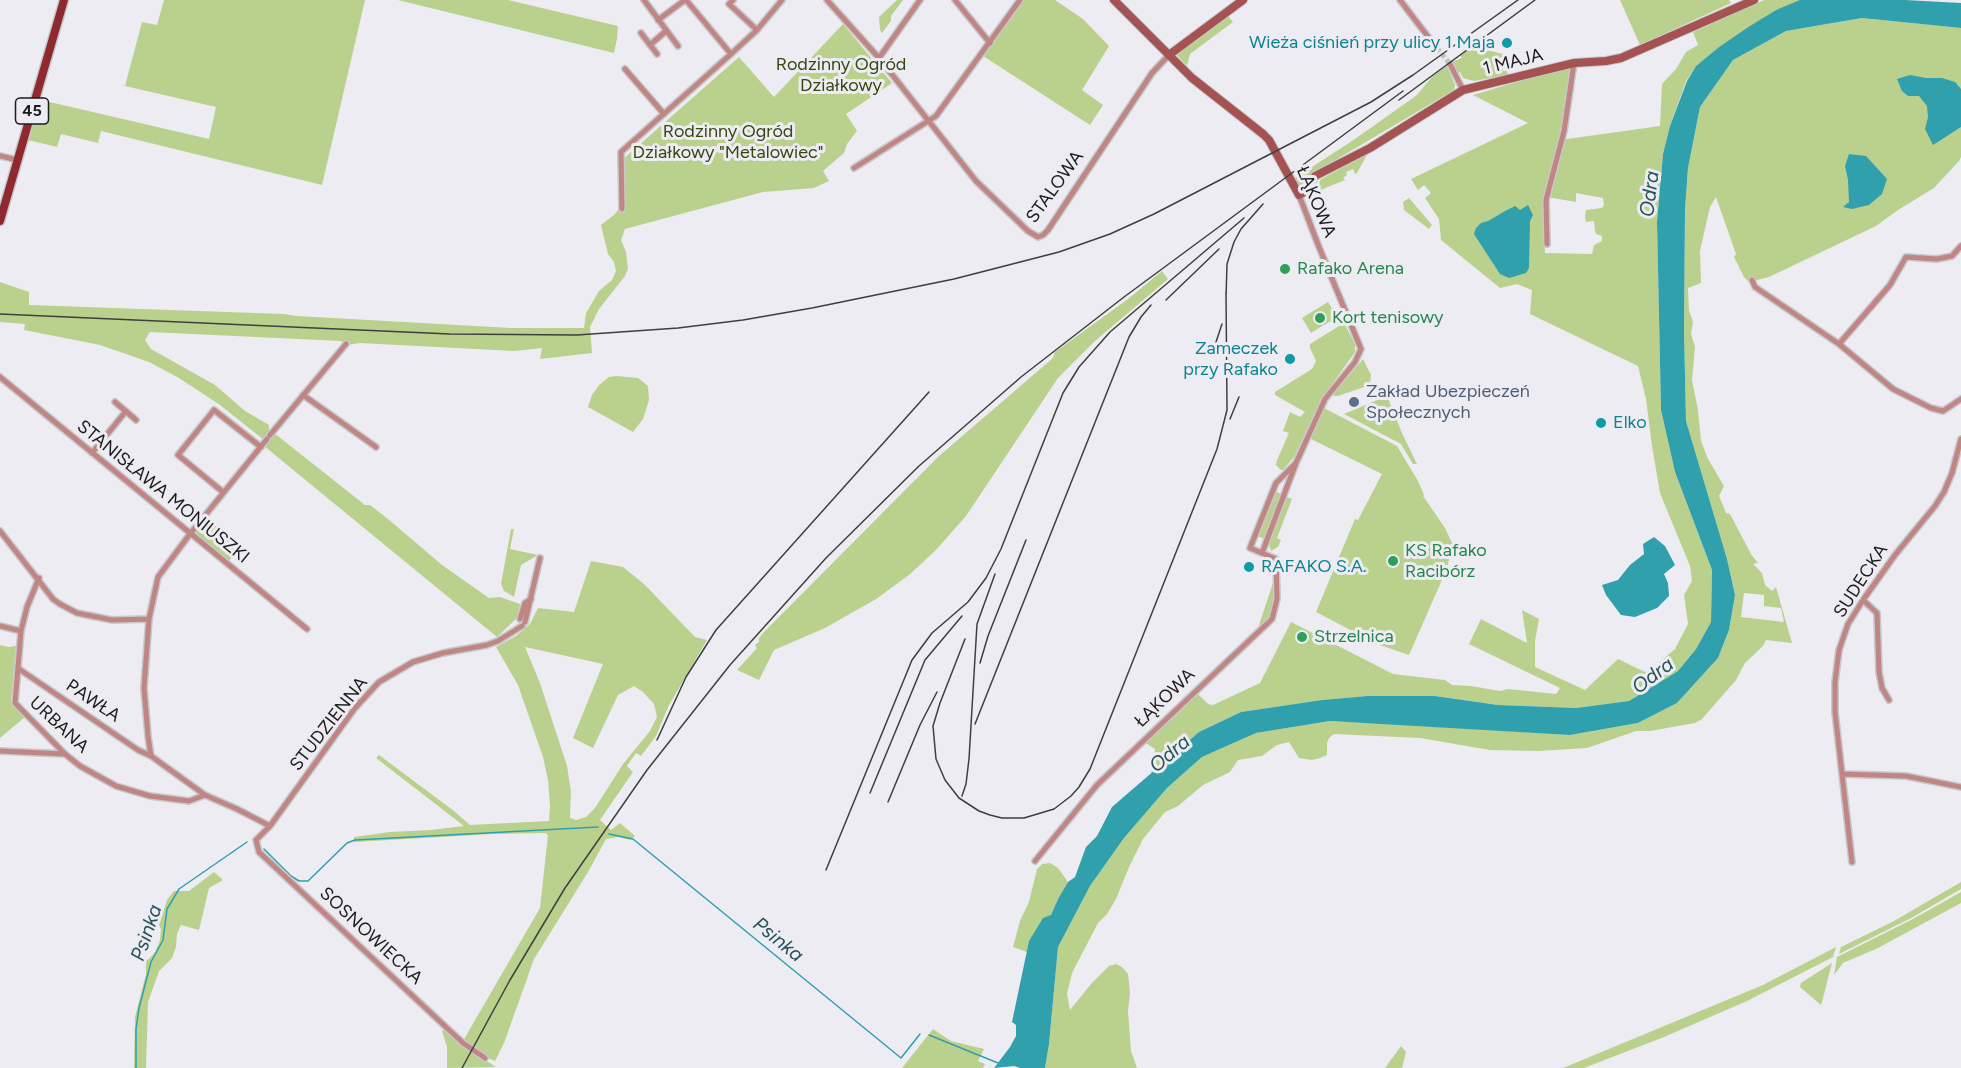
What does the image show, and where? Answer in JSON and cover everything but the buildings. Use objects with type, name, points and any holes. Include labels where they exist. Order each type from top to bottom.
[{"type":"main road","name":"45","points":[[0,221],[64,0]]},
{"type":"street","points":[[644,0],[678,46]]},
{"type":"street","points":[[658,20],[685,0],[731,54]]},
{"type":"street","points":[[733,0],[729,4],[757,30]]},
{"type":"street","points":[[622,209],[621,152],[757,30],[782,0]]},
{"type":"street","points":[[827,0],[879,58],[929,122]]},
{"type":"street","points":[[879,58],[920,0]]},
{"type":"street","points":[[955,0],[990,43]]},
{"type":"street","points":[[854,168],[929,122],[941,111],[1020,0]]},
{"type":"street","name":"ŁĄKOWA","points":[[1114,0],[1192,78],[1269,140],[1299,195],[1361,349],[1358,358],[1325,399],[1296,463],[1262,553]]},
{"type":"street","points":[[1169,55],[1244,0]]},
{"type":"street","points":[[1400,0],[1432,42]]},
{"type":"street","name":"1 MAJA","points":[[1299,195],[1306,191],[1315,176],[1370,148],[1463,90],[1574,63],[1621,58],[1754,0]]},
{"type":"street","points":[[650,45],[666,31]]},
{"type":"street","points":[[641,33],[657,54]]},
{"type":"street","name":"STALOWA","points":[[929,122],[976,181],[1028,231],[1035,236],[1041,236],[1156,67],[1169,55]]},
{"type":"street","points":[[1547,244],[1546,200],[1564,131],[1574,63]]},
{"type":"street","points":[[1450,64],[1463,90]]},
{"type":"street","points":[[625,69],[664,114]]},
{"type":"street","points":[[0,156],[18,160]]},
{"type":"street","points":[[1839,344],[1890,285],[1906,257],[1937,259],[1952,256],[1961,246]]},
{"type":"street","points":[[1752,280],[1755,287],[1839,344],[1893,389],[1930,408],[1943,411],[1961,399]]},
{"type":"street","points":[[151,756],[144,688],[149,619],[158,577],[223,492],[346,344]]},
{"type":"street","name":"STANISŁAWA MONIUSZKI","points":[[0,378],[307,628]]},
{"type":"street","points":[[303,395],[376,447]]},
{"type":"street","points":[[115,402],[136,420]]},
{"type":"street","points":[[223,492],[178,454],[214,410],[261,447]]},
{"type":"street","points":[[92,453],[126,411]]},
{"type":"street","name":"SUDECKA","points":[[1852,862],[1835,712],[1835,682],[1842,642],[1848,624],[1863,600],[1895,555],[1935,506],[1952,473],[1961,440]]},
{"type":"street","name":"ŁĄKOWA","points":[[1035,861],[1097,785],[1272,619],[1277,599],[1276,559],[1250,548],[1276,483],[1296,463]]},
{"type":"street","points":[[1283,476],[1289,483]]},
{"type":"street","points":[[1276,483],[1289,483]]},
{"type":"street","points":[[0,531],[60,604],[77,613],[112,620],[149,619]]},
{"type":"street","name":"STUDZIENNA","points":[[256,840],[270,826],[356,708],[379,682],[412,662],[443,653],[487,645],[513,632],[521,622],[525,603],[531,599],[540,558]]},
{"type":"street","name":"URBANA","points":[[39,578],[27,607],[21,631],[15,704],[64,754],[99,777],[134,793],[189,801],[205,795]]},
{"type":"street","points":[[1863,600],[1877,613],[1879,672],[1882,688],[1889,700]]},
{"type":"street","points":[[0,626],[21,631]]},
{"type":"street","name":"PAWŁA","points":[[19,669],[138,750],[151,756],[205,795],[270,826]]},
{"type":"street","points":[[0,751],[64,754]]},
{"type":"street","points":[[1842,774],[1906,776],[1961,787]]},
{"type":"street","name":"SOSNOWIECKA","points":[[256,840],[259,852],[471,1050],[485,1058]]},
{"type":"green space","points":[[164,0],[365,0],[322,185],[101,131],[98,143],[61,134],[57,147],[28,140],[41,100],[209,139],[216,107],[125,86],[142,22],[157,25]]},
{"type":"green space","points":[[398,0],[508,0],[618,26],[617,39],[614,53]]},
{"type":"green space","points":[[897,0],[903,0],[882,33],[879,17]]},
{"type":"green space","points":[[1022,0],[1055,0],[1083,19],[1109,46],[1082,90],[1103,105],[1090,125],[983,56]]},
{"type":"green space","points":[[1620,0],[1729,0],[1731,3],[1640,45]]},
{"type":"green space","points":[[1764,0],[1825,0],[1776,10],[1719,47],[1696,66],[1686,81],[1663,154],[1657,222],[1661,410],[1675,472],[1712,570],[1711,622],[1696,649],[1678,671],[1629,701],[1576,708],[1498,705],[1435,696],[1367,696],[1241,712],[1199,732],[1151,774],[1155,749],[1144,742],[1197,693],[1208,704],[1213,705],[1260,683],[1291,622],[1393,674],[1445,680],[1452,685],[1500,691],[1508,689],[1556,694],[1560,688],[1469,644],[1481,619],[1527,643],[1522,610],[1539,619],[1535,641],[1535,667],[1585,690],[1618,659],[1647,673],[1675,649],[1688,624],[1684,595],[1692,581],[1690,566],[1660,493],[1646,399],[1638,366],[1530,314],[1532,290],[1517,284],[1500,288],[1441,240],[1439,219],[1425,198],[1431,193],[1424,185],[1418,190],[1411,179],[1528,123],[1473,95],[1567,67],[1571,69],[1559,138],[1567,139],[1660,126],[1662,84],[1676,69],[1686,52],[1698,45],[1693,32]],"holes":[[[1576,193],[1603,198],[1602,208],[1586,210],[1586,222],[1594,221],[1596,234],[1602,236],[1602,241],[1594,245],[1592,254],[1545,253],[1544,228],[1547,197],[1576,202]]]},
{"type":"green space","points":[[1228,16],[1233,22],[1190,54],[1187,66],[1177,55]]},
{"type":"green space","points":[[1862,18],[1961,28],[1961,157],[1934,188],[1876,226],[1769,277],[1757,280],[1754,287],[1744,277],[1734,257],[1736,254],[1716,197],[1710,207],[1700,251],[1701,283],[1688,288],[1689,310],[1693,322],[1691,334],[1695,347],[1692,380],[1701,441],[1708,459],[1724,486],[1719,496],[1726,513],[1730,514],[1758,563],[1753,564],[1762,573],[1765,585],[1772,591],[1776,587],[1792,643],[1766,640],[1763,646],[1745,663],[1736,680],[1702,719],[1695,723],[1650,731],[1636,731],[1587,748],[1539,751],[1490,750],[1420,738],[1334,734],[1327,743],[1327,755],[1320,758],[1312,760],[1299,758],[1289,742],[1277,745],[1262,756],[1238,760],[1230,772],[1203,785],[1178,806],[1165,812],[1143,839],[1116,899],[1098,923],[1072,973],[1067,994],[1070,1010],[1109,966],[1116,964],[1128,974],[1131,1051],[1137,1068],[1045,1068],[1058,947],[1090,886],[1124,838],[1167,788],[1202,757],[1256,733],[1330,721],[1570,735],[1638,723],[1677,703],[1718,658],[1729,630],[1735,595],[1727,559],[1686,421],[1684,331],[1685,209],[1688,168],[1700,107],[1733,60],[1786,31]],"holes":[[[1744,593],[1764,595],[1764,606],[1781,608],[1784,622],[1741,617]]]},
{"type":"green space","points":[[843,24],[892,83],[846,114],[857,131],[847,144],[844,153],[823,171],[829,181],[814,188],[763,192],[625,229],[621,240],[626,252],[628,269],[599,309],[590,327],[592,353],[540,359],[542,348],[514,351],[360,343],[346,345],[341,341],[150,332],[145,340],[151,349],[215,385],[245,411],[269,425],[269,434],[264,440],[220,405],[179,378],[149,362],[100,345],[24,330],[25,324],[0,322],[0,282],[29,292],[29,305],[284,314],[511,328],[584,328],[586,313],[599,291],[612,280],[616,271],[614,262],[608,254],[601,225],[620,207],[622,160],[739,57],[774,97]]},
{"type":"green space","points":[[1476,43],[1483,49],[1503,54],[1503,71],[1507,71],[1508,75],[1474,81],[1463,78],[1460,72],[1458,73],[1452,62],[1462,58],[1460,55]]},
{"type":"green space","points":[[1447,66],[1455,85],[1454,90],[1310,175],[1300,189],[1295,178],[1417,95],[1432,77]]},
{"type":"green space","points":[[1368,153],[1357,173],[1355,174],[1353,169],[1346,172],[1347,175],[1343,178],[1345,180],[1318,191],[1320,180]]},
{"type":"green space","points":[[1409,198],[1432,225],[1429,229],[1404,210],[1403,202]]},
{"type":"green space","points":[[1162,271],[1168,279],[1095,341],[1058,378],[966,516],[936,550],[909,575],[876,599],[825,628],[774,650],[759,680],[737,670],[757,648],[755,645],[764,632],[939,456],[1053,358],[1055,352],[1128,299]]},
{"type":"green space","name":"Kort tenisowy","points":[[1328,302],[1337,317],[1311,333],[1302,318]]},
{"type":"green space","points":[[1344,323],[1355,344],[1355,352],[1321,400],[1294,457],[1281,470],[1276,465],[1289,433],[1283,431],[1290,412],[1300,417],[1305,412],[1275,395],[1275,392],[1312,369],[1316,361],[1310,344]]},
{"type":"green space","points":[[1363,359],[1371,375],[1370,385],[1334,396],[1333,394]]},
{"type":"green space","points":[[609,377],[638,378],[648,386],[649,400],[643,419],[633,432],[588,407],[599,385]]},
{"type":"green space","points":[[1387,396],[1417,464],[1413,464],[1401,444],[1344,414]]},
{"type":"green space","name":"KS Rafako Racibórz","points":[[1324,408],[1397,446],[1418,481],[1423,496],[1445,528],[1452,543],[1445,573],[1409,655],[1377,644],[1316,612],[1355,519],[1358,520],[1382,474],[1311,439]]},
{"type":"green space","points":[[274,433],[365,505],[370,505],[388,519],[442,565],[489,598],[500,597],[520,604],[517,618],[497,637],[264,446]]},
{"type":"green space","points":[[1275,491],[1283,495],[1265,539],[1257,536]]},
{"type":"green space","points":[[1287,497],[1292,499],[1277,538],[1281,540],[1278,547],[1271,551],[1268,542]]},
{"type":"green space","points":[[206,518],[241,546],[228,562],[193,533]]},
{"type":"green space","points":[[511,529],[514,529],[510,549],[538,555],[521,565],[514,597],[504,591],[501,584]]},
{"type":"green space","points":[[591,561],[623,567],[644,584],[695,637],[707,640],[669,705],[656,736],[641,756],[636,753],[627,766],[633,772],[600,820],[611,830],[620,823],[635,836],[630,840],[618,837],[606,839],[534,959],[504,1043],[495,1061],[463,1041],[540,908],[548,835],[545,833],[493,834],[354,842],[354,837],[464,826],[376,758],[379,755],[470,825],[549,821],[548,780],[543,757],[518,685],[496,647],[516,636],[530,624],[538,608],[574,612]],"holes":[[[525,647],[603,664],[573,738],[593,748],[618,695],[634,686],[654,704],[657,717],[650,731],[623,764],[595,808],[586,817],[576,820],[570,818],[571,792],[567,766],[540,683]]]},
{"type":"green space","points":[[1273,583],[1275,584],[1275,597],[1271,616],[1261,626],[1259,625]]},
{"type":"green space","points":[[0,645],[16,646],[11,702],[25,717],[0,738]]},
{"type":"green space","points":[[1050,863],[1058,868],[1068,882],[1051,915],[1029,941],[1027,952],[1013,947],[1020,921],[1029,902],[1037,869],[1042,864]]},
{"type":"green space","points":[[214,872],[223,880],[209,888],[199,930],[181,925],[172,958],[159,971],[148,1002],[146,1068],[134,1068],[135,1017],[146,974],[146,960],[155,952],[160,940],[159,925],[167,900],[174,891],[189,891]]},
{"type":"green space","points":[[1961,882],[1961,889],[1913,917],[1839,954],[1841,947],[1894,921]]},
{"type":"green space","points":[[1961,892],[1961,903],[1878,948],[1843,963],[1834,975],[1837,957]]},
{"type":"green space","points":[[1836,947],[1833,957],[1747,1001],[1584,1068],[1563,1068],[1763,985]]},
{"type":"green space","points":[[1832,963],[1821,1005],[1800,987],[1801,983]]},
{"type":"green space","points":[[444,1029],[496,1067],[447,1068],[447,1047],[442,1031]]},
{"type":"green space","points":[[933,1029],[951,1041],[984,1049],[978,1061],[985,1064],[983,1068],[902,1068]]},
{"type":"green space","points":[[1401,1046],[1406,1052],[1402,1068],[1385,1068]]},
{"type":"water","points":[[1800,0],[1905,0],[1961,3],[1961,28],[1862,18],[1786,31],[1733,60],[1700,107],[1688,168],[1685,209],[1686,421],[1727,559],[1735,595],[1729,630],[1718,658],[1677,703],[1638,723],[1570,735],[1330,721],[1256,733],[1202,757],[1167,788],[1124,838],[1090,886],[1058,947],[1045,1068],[1014,1066],[994,1068],[1016,1036],[1016,1025],[1012,1022],[1029,941],[1043,918],[1051,915],[1068,882],[1075,877],[1086,847],[1097,836],[1112,807],[1199,732],[1241,712],[1367,696],[1435,696],[1498,705],[1576,708],[1629,701],[1678,671],[1696,649],[1711,622],[1712,570],[1675,472],[1661,410],[1657,222],[1663,154],[1670,126],[1687,81],[1696,66],[1750,26],[1776,10]]},
{"type":"water","points":[[1910,75],[1942,78],[1955,82],[1961,89],[1961,127],[1933,145],[1925,129],[1928,117],[1927,106],[1919,96],[1908,96],[1902,91],[1897,79]]},
{"type":"water","points":[[1849,154],[1866,156],[1887,179],[1882,194],[1869,205],[1852,209],[1843,207],[1849,202],[1845,166]]},
{"type":"water","points":[[1528,205],[1533,215],[1530,221],[1529,268],[1526,273],[1509,278],[1500,274],[1474,234],[1481,223],[1515,206],[1520,210]]},
{"type":"water","points":[[1654,537],[1665,546],[1675,565],[1664,574],[1668,583],[1669,596],[1657,608],[1635,617],[1621,615],[1606,595],[1602,585],[1618,580],[1630,565],[1644,554],[1643,544]]},
{"type":"waterway","name":"Psinka","points":[[264,849],[291,876],[299,881],[308,881],[347,843],[355,840],[598,827]]},
{"type":"waterway","name":"Psinka","points":[[609,834],[633,839],[901,1058],[920,1034]]},
{"type":"waterway","name":"Psinka","points":[[136,1068],[136,1029],[139,1008],[151,962],[163,940],[167,909],[179,889],[247,842]]},
{"type":"waterway","name":"Psinka","points":[[929,1035],[998,1063]]},
{"type":"tunnel","points":[[1432,42],[1450,64]]},
{"type":"railway","points":[[0,314],[450,334],[577,335],[678,328],[743,320],[954,279],[1059,252],[1110,234],[1154,214],[1371,102],[1518,0]]},
{"type":"railway","points":[[1399,100],[1535,0]]},
{"type":"railway","points":[[462,1068],[510,980],[565,888],[647,770],[730,665],[826,558],[919,466],[1021,377],[1124,297],[1403,91]]},
{"type":"railway","points":[[1226,298],[1227,264],[1234,242],[1241,229],[1263,204]]},
{"type":"railway","points":[[826,870],[912,660],[932,633],[968,602],[986,578],[1001,549],[1063,393],[1079,367],[1110,332],[1244,218]]},
{"type":"railway","points":[[1166,300],[1219,249]]},
{"type":"railway","points":[[965,639],[933,726],[936,759],[945,780],[959,798],[990,815],[1002,818],[1024,818],[1054,809],[1071,796],[1090,769],[1217,449],[1227,410],[1226,292]]},
{"type":"railway","points":[[975,724],[1129,337],[1151,305]]},
{"type":"railway","points":[[1213,351],[1222,324]]},
{"type":"railway","points":[[657,740],[686,677],[716,630],[929,392]]},
{"type":"railway","points":[[1230,419],[1239,397]]},
{"type":"railway","points":[[980,663],[988,636],[1026,540]]},
{"type":"railway","points":[[962,796],[969,759],[977,624],[995,574]]},
{"type":"railway","points":[[870,793],[925,660],[962,616]]},
{"type":"railway","points":[[888,802],[920,725],[937,692]]},
{"type":"place","name":"Wieża ciśnień przy ulicy 1 Maja","points":[[1507,43]]},
{"type":"place","name":"Rafako Arena","points":[[1285,269]]},
{"type":"place","name":"Kort tenisowy","points":[[1320,318]]},
{"type":"place","name":"Zameczek przy Rafako","points":[[1290,359]]},
{"type":"place","name":"Zakład Ubezpieczeń Społecznych","points":[[1354,402]]},
{"type":"place","name":"Elko","points":[[1601,423]]},
{"type":"place","name":"KS Rafako Racibórz","points":[[1393,561]]},
{"type":"place","name":"RAFAKO S.A.","points":[[1249,567]]},
{"type":"place","name":"Strzelnica","points":[[1302,637]]},
{"type":"park label","name":"Rodzinny Ogród Działkowy","points":[[841,76]]},
{"type":"park label","name":"Rodzinny Ogród Działkowy \"Metalowiec\"","points":[[728,142]]},
{"type":"water label","name":"Odra","points":[[1650,194]]},
{"type":"water label","name":"Odra","points":[[1653,676]]},
{"type":"water label","name":"Odra","points":[[1170,754]]}]
